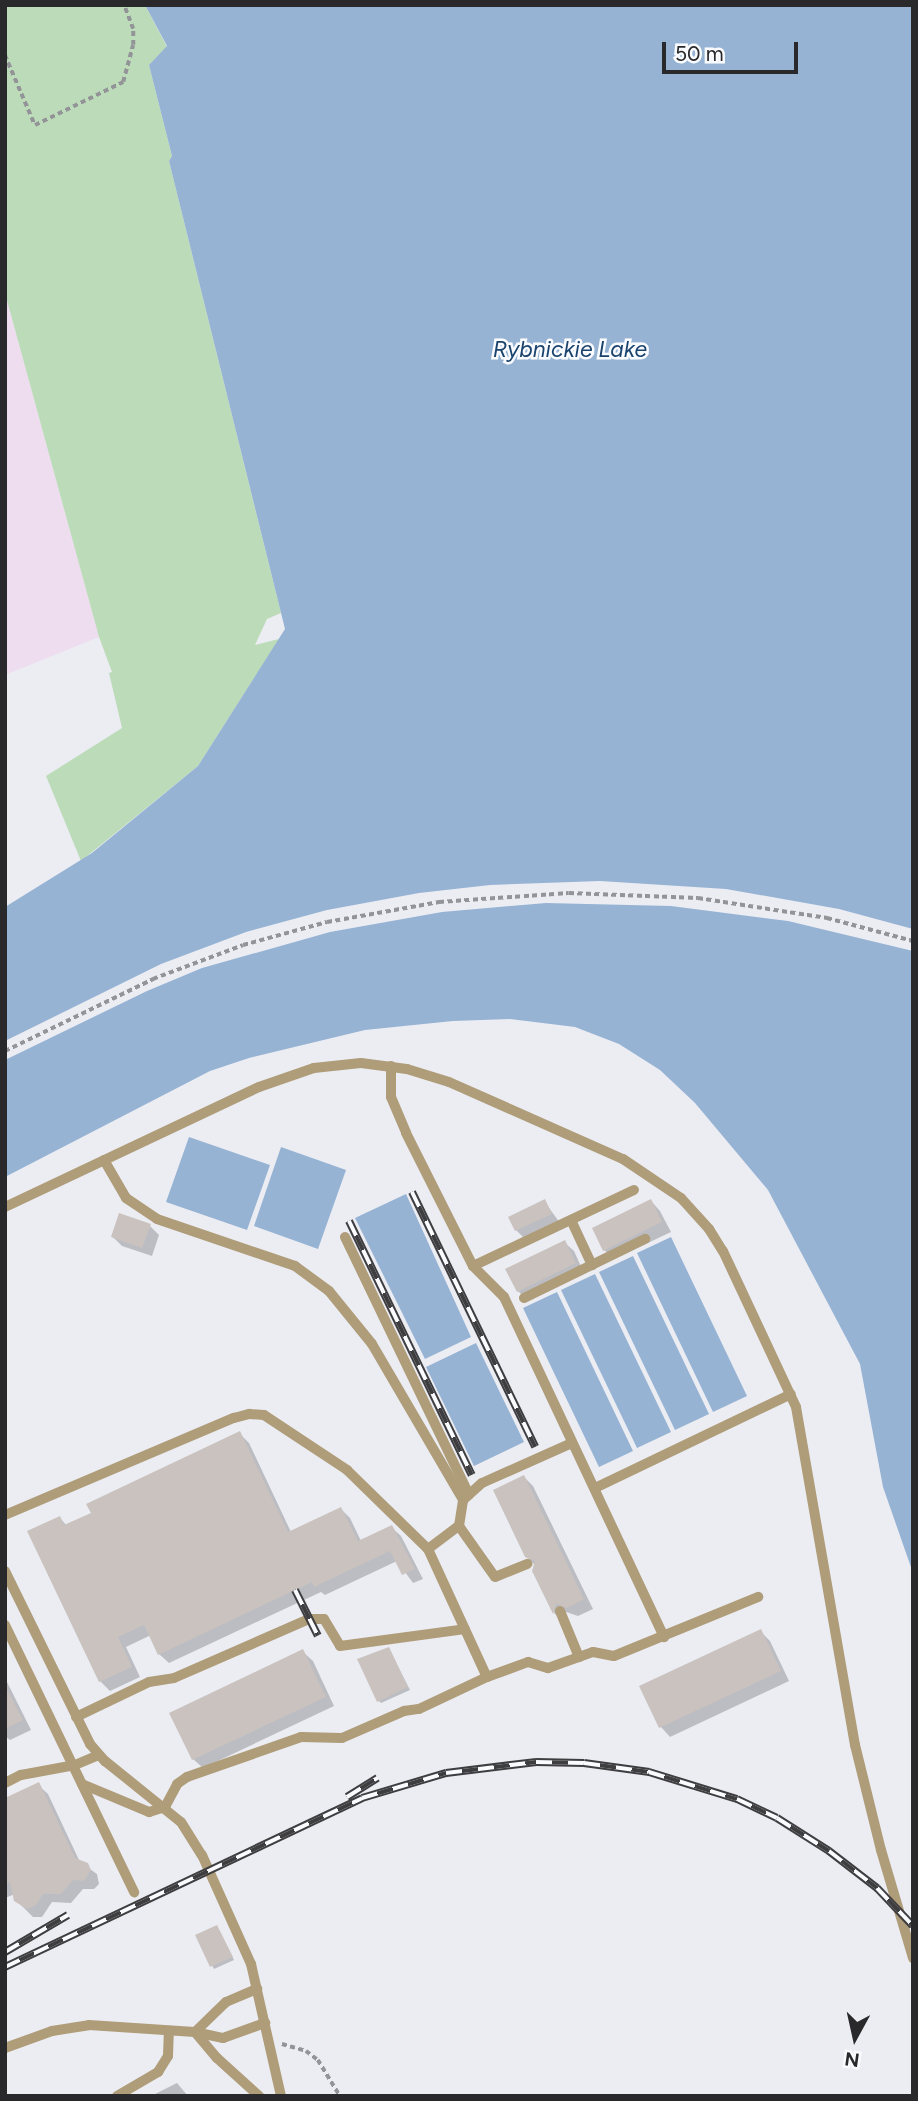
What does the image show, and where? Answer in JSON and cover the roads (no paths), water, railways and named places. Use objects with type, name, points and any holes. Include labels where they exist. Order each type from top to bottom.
[{"type":"lane","points":[[5,1207],[259,1087],[299,1072],[343,1064],[391,1066],[449,1082],[582,1140],[645,1172],[681,1198],[697,1214],[723,1251],[792,1394],[806,1451],[855,1745],[881,1850],[913,1958]]},
{"type":"lane","points":[[391,1066],[389,1087],[394,1109],[473,1266],[504,1297],[664,1637]]},
{"type":"lane","points":[[104,1160],[126,1198],[157,1219],[295,1266],[329,1291],[372,1344],[466,1497]]},
{"type":"lane","points":[[473,1266],[634,1190]]},
{"type":"lane","points":[[571,1220],[592,1265]]},
{"type":"lane","points":[[345,1237],[466,1497]]},
{"type":"lane","points":[[524,1298],[645,1239]]},
{"type":"lane","points":[[595,1488],[792,1394]]},
{"type":"lane","points":[[5,1515],[249,1414],[264,1415],[347,1470],[428,1549],[487,1676]]},
{"type":"lane","points":[[428,1549],[459,1526],[466,1497],[482,1483],[572,1443]]},
{"type":"lane","points":[[459,1526],[495,1577],[528,1564]]},
{"type":"lane","points":[[5,1571],[76,1717],[99,1755],[165,1807],[188,1830],[202,1855],[245,1945],[281,2096]]},
{"type":"lane","points":[[82,1784],[149,1812],[165,1807],[177,1784],[187,1777],[302,1737],[342,1738],[404,1710],[419,1709],[487,1676],[528,1662],[548,1668],[593,1652],[614,1656],[758,1597]]},
{"type":"lane","points":[[560,1611],[579,1657]]},
{"type":"lane","points":[[76,1717],[149,1682],[174,1678],[309,1619],[324,1619],[340,1646],[465,1629]]},
{"type":"lane","points":[[5,1625],[75,1765],[134,1892]]},
{"type":"lane","points":[[5,1783],[21,1775],[75,1765],[99,1755]]},
{"type":"lane","points":[[195,2032],[226,2002],[257,1989]]},
{"type":"lane","points":[[5,2048],[52,2031],[89,2025],[195,2032],[223,2039],[265,2023]]},
{"type":"lane","points":[[117,2096],[158,2072],[168,2056],[169,2032]]},
{"type":"lane","points":[[195,2032],[217,2058],[260,2096]]},
{"type":"water","name":"Rybnickie Lake","points":[[145,5],[913,5],[913,1573],[883,1487],[860,1364],[768,1190],[695,1103],[660,1070],[619,1044],[575,1027],[510,1019],[453,1021],[365,1030],[249,1058],[210,1071],[5,1177],[5,907],[92,853],[198,766],[285,629],[169,161],[172,156],[149,65],[167,46]]},
{"type":"water","points":[[189,1137],[270,1165],[247,1230],[166,1202]]},
{"type":"water","points":[[281,1147],[346,1170],[318,1249],[254,1226]]},
{"type":"water","points":[[406,1194],[471,1337],[425,1359],[355,1218]]},
{"type":"water","points":[[671,1237],[747,1396],[713,1412],[637,1253]]},
{"type":"water","points":[[633,1256],[709,1414],[675,1430],[599,1272]]},
{"type":"water","points":[[595,1274],[671,1432],[637,1448],[561,1290]]},
{"type":"water","points":[[557,1292],[633,1451],[599,1467],[523,1308]]},
{"type":"water","points":[[476,1343],[524,1442],[474,1466],[426,1367]]},
{"type":"railway","points":[[412,1192],[535,1447]]},
{"type":"railway","points":[[349,1221],[472,1475]]},
{"type":"railway","points":[[295,1590],[318,1636]]},
{"type":"railway","points":[[5,1967],[362,1798],[446,1773],[536,1762],[584,1763],[649,1772],[737,1799],[777,1818],[829,1851],[877,1888],[913,1926]]},
{"type":"railway","points":[[347,1797],[377,1778]]},
{"type":"railway","points":[[5,1952],[68,1915]]}]
